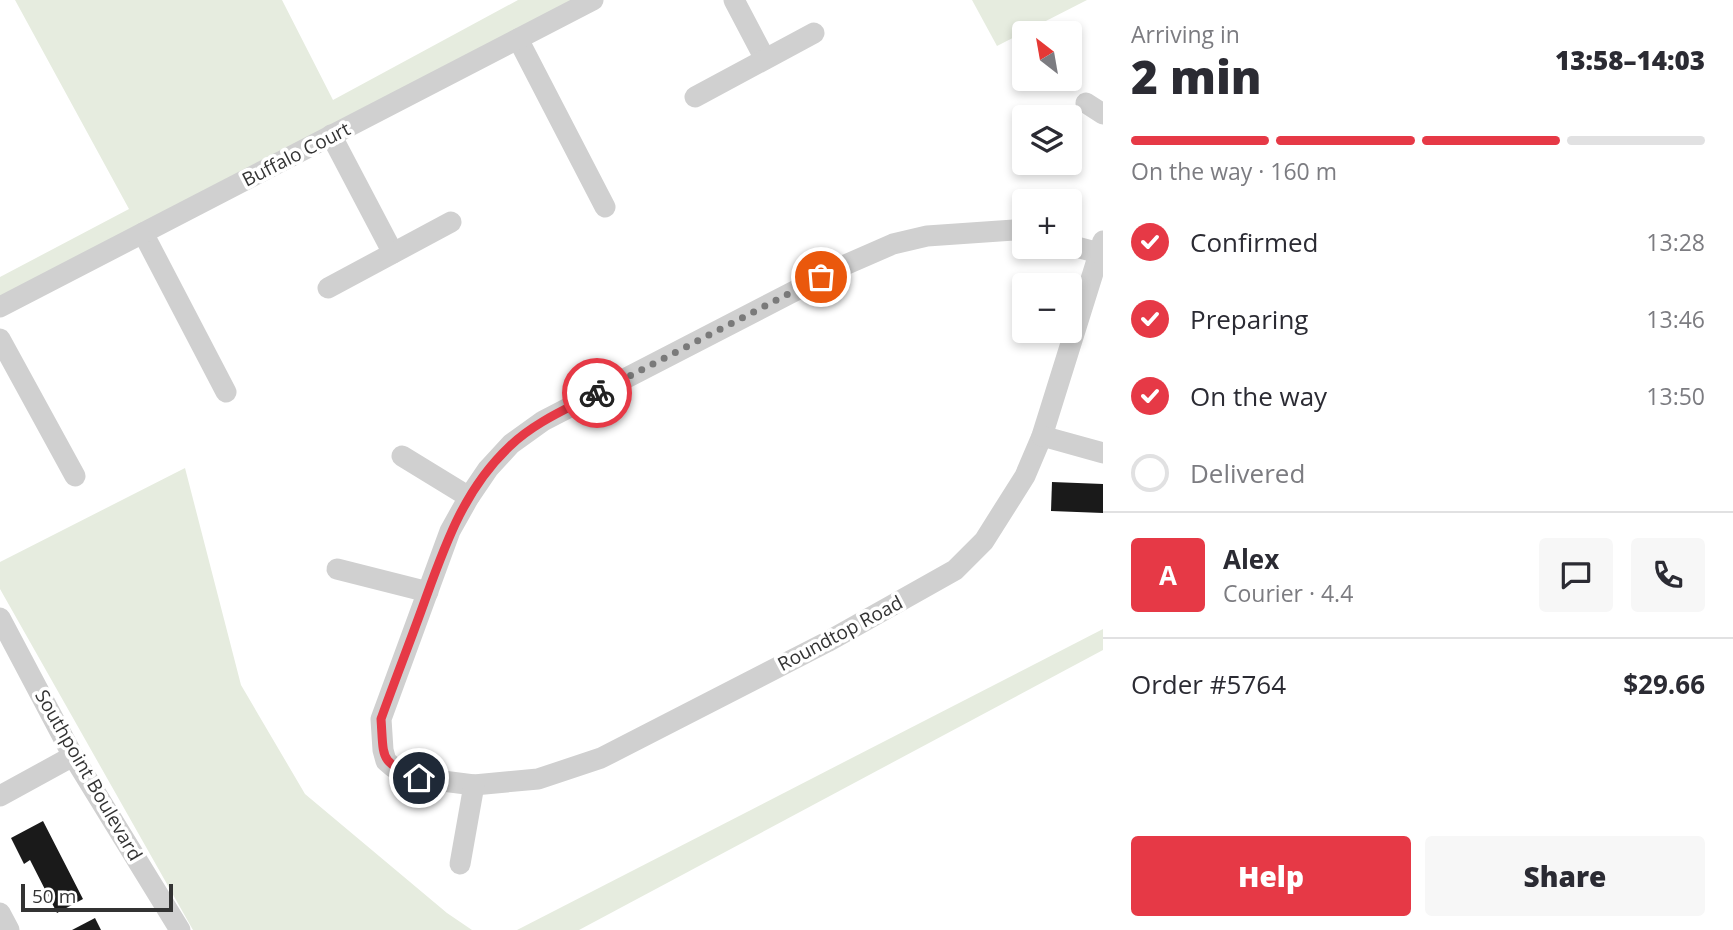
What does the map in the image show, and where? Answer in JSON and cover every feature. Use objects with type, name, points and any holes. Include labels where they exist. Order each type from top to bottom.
[{"type":"street","name":"Buffalo Court","points":[[0,307],[593,0]]},
{"type":"street","points":[[734,0],[765,59]]},
{"type":"street","points":[[695,97],[814,33]]},
{"type":"street","points":[[518,39],[605,207]]},
{"type":"street","points":[[331,135],[393,253]]},
{"type":"street","points":[[328,288],[451,222]]},
{"type":"street","points":[[337,569],[428,592],[450,531],[468,497],[488,469],[512,444],[543,421],[845,265],[893,244],[927,236],[1012,230]]},
{"type":"street","points":[[143,233],[226,392]]},
{"type":"street","points":[[1082,246],[1101,247]]},
{"type":"street","name":"Roundtop Road","points":[[428,592],[381,719],[386,761],[393,767],[419,778],[474,785],[538,779],[601,758],[827,642],[955,570],[984,541],[1026,477],[1042,436],[1101,247]]},
{"type":"street","points":[[0,339],[75,476]]},
{"type":"street","points":[[1042,436],[1103,453]]},
{"type":"street","points":[[402,456],[468,497]]},
{"type":"street","name":"Southpoint Boulevard","points":[[0,618],[73,756],[180,930]]},
{"type":"street","points":[[1,794],[73,756]]},
{"type":"street","points":[[460,864],[474,785]]},
{"type":"street","points":[[0,913],[9,930]]},
{"type":"shaded area","points":[[15,0],[282,0],[333,100],[518,0],[573,0],[0,299],[0,277],[129,209]]},
{"type":"shaded area","points":[[972,0],[1087,0],[1046,21],[1012,21],[1012,38],[997,46]]},
{"type":"shaded area","points":[[185,468],[241,685],[305,794],[447,913],[472,930],[193,930],[0,589],[0,562]]},
{"type":"shaded area","points":[[1103,629],[1103,650],[579,930],[517,930]]},
{"type":"building","points":[[1052,482],[1103,484],[1103,513],[1051,511]]},
{"type":"building","points":[[43,821],[83,899],[57,913],[30,860],[24,864],[11,838]]},
{"type":"building","points":[[95,918],[101,930],[72,930]]},
{"type":"way so far","points":[[597,393],[821,277]]},
{"type":"route","points":[[419,778],[393,767],[386,761],[381,719],[450,531],[468,497],[488,469],[512,444],[543,421],[597,393]]}]
